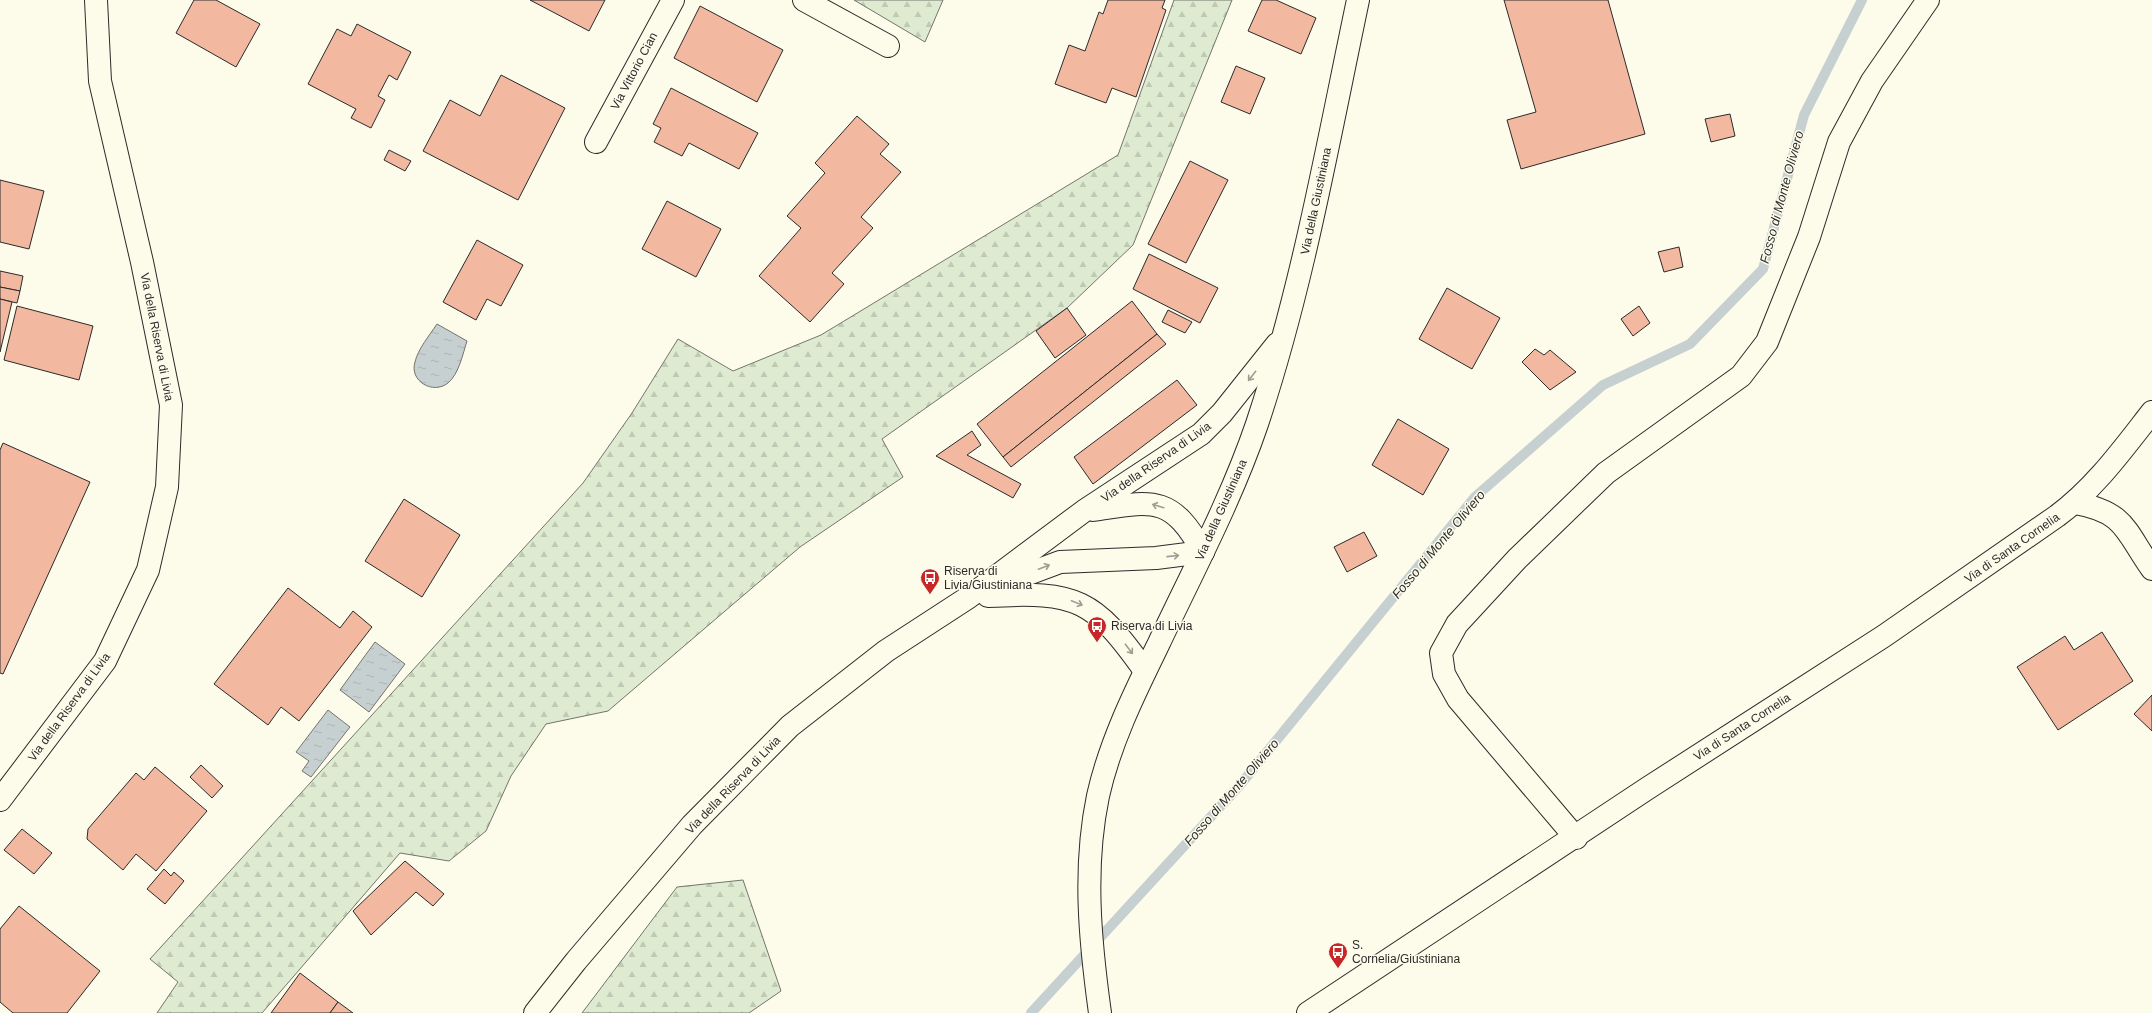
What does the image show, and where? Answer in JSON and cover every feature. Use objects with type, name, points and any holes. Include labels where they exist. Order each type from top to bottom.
[{"type":"street","name":"Via della Riserva di Livia","points":[[0,800],[105,661],[148,570],[166,488],[171,405],[142,262],[100,81],[96,0]]},
{"type":"street","name":"Via Vittorio Cian","points":[[596,142],[673,0]]},
{"type":"street","points":[[804,0],[888,46]]},
{"type":"street","name":"Via della Giustiniana","points":[[1099,1009],[1089,919],[1090,867],[1098,797],[1115,740],[1145,671],[1203,552],[1246,454],[1285,335],[1311,224],[1358,0]]},
{"type":"street","points":[[1576,838],[1458,699],[1444,674],[1441,653],[1457,624],[1517,558],[1606,472],[1741,376],[1767,342],[1808,237],[1839,142],[1872,81],[1928,0]]},
{"type":"street","name":"Via della Riserva di Livia","points":[[535,1013],[576,961],[692,824],[790,726],[886,651],[969,597],[1084,511],[1201,434],[1222,413],[1285,335]]},
{"type":"street","name":"Via di Santa Cornelia","points":[[1308,1013],[1576,838],[1648,788],[1890,631],[2075,503],[2122,451],[2152,412]]},
{"type":"street","name":"Via della Riserva di Livia","points":[[969,597],[1060,562],[1156,558],[1203,552],[1184,523],[1172,512],[1158,505],[1137,503],[1084,511]]},
{"type":"street","points":[[2075,503],[2094,506],[2116,518],[2152,568]]},
{"type":"street","points":[[969,597],[1026,594],[1062,597],[1077,602],[1090,608],[1112,627],[1145,671]]},
{"type":"green space","points":[[854,0],[943,0],[925,42]]},
{"type":"green space","points":[[1174,0],[1232,0],[1133,245],[1067,308],[882,439],[903,477],[800,547],[608,711],[546,724],[511,776],[486,831],[449,861],[400,853],[262,1013],[157,1013],[178,982],[150,959],[583,483],[632,413],[678,339],[733,371],[821,335],[1118,155]]},
{"type":"green space","points":[[743,880],[781,991],[749,1013],[582,1013],[677,887]]},
{"type":"water","points":[[437,324],[467,341],[460,363],[452,379],[442,386],[429,387],[419,380],[414,369],[419,352]]},
{"type":"water","points":[[375,642],[405,664],[369,712],[340,690]]},
{"type":"water","points":[[328,710],[350,727],[311,777],[302,771],[309,761],[296,752]]},
{"type":"building","points":[[194,0],[216,0],[260,24],[236,67],[176,33]]},
{"type":"building","points":[[530,0],[605,0],[589,31]]},
{"type":"building","points":[[1108,0],[1165,0],[1162,8],[1166,10],[1136,97],[1112,88],[1106,103],[1055,84],[1069,45],[1085,51],[1099,12],[1103,14]]},
{"type":"building","points":[[1262,0],[1276,0],[1316,18],[1301,54],[1248,31]]},
{"type":"building","points":[[1504,0],[1608,0],[1645,134],[1521,169],[1507,120],[1536,112]]},
{"type":"building","points":[[700,6],[783,50],[757,102],[674,58]]},
{"type":"building","points":[[357,24],[411,52],[397,80],[389,75],[378,96],[385,100],[371,128],[351,118],[356,109],[308,84],[337,29],[351,36]]},
{"type":"building","points":[[1236,66],[1265,78],[1250,114],[1221,102]]},
{"type":"building","points":[[501,75],[565,108],[518,200],[423,151],[450,100],[480,116]]},
{"type":"building","points":[[671,88],[758,133],[739,169],[689,143],[682,156],[654,142],[661,128],[653,124]]},
{"type":"building","points":[[1730,114],[1735,136],[1711,142],[1705,119]]},
{"type":"building","points":[[857,116],[889,144],[880,154],[901,172],[861,217],[873,228],[832,273],[844,284],[810,322],[759,276],[801,228],[787,216],[825,173],[815,163]]},
{"type":"building","points":[[389,150],[411,161],[405,171],[384,160]]},
{"type":"building","points":[[1190,161],[1228,180],[1186,263],[1148,244]]},
{"type":"building","points":[[0,180],[44,191],[29,249],[0,242]]},
{"type":"building","points":[[667,201],[721,229],[696,277],[642,249]]},
{"type":"building","points":[[477,240],[523,265],[501,306],[487,299],[476,320],[443,302]]},
{"type":"building","points":[[1679,247],[1683,267],[1664,272],[1658,252]]},
{"type":"building","points":[[1149,254],[1218,288],[1200,323],[1133,289]]},
{"type":"building","points":[[0,271],[23,276],[20,291],[0,287]]},
{"type":"building","points":[[0,287],[20,291],[17,303],[0,299]]},
{"type":"building","points":[[1447,288],[1500,318],[1472,369],[1419,339]]},
{"type":"building","points":[[0,299],[12,302],[0,352]]},
{"type":"building","points":[[1132,301],[1157,334],[1003,457],[977,424]]},
{"type":"building","points":[[17,306],[93,326],[79,380],[4,360]]},
{"type":"building","points":[[1639,306],[1650,323],[1633,336],[1621,319]]},
{"type":"building","points":[[1067,308],[1086,335],[1055,358],[1036,331]]},
{"type":"building","points":[[1168,310],[1192,322],[1185,333],[1162,322]]},
{"type":"building","points":[[1157,334],[1166,344],[1011,467],[1003,457]]},
{"type":"building","points":[[1535,349],[1544,355],[1550,350],[1576,372],[1550,390],[1522,362]]},
{"type":"building","points":[[1177,380],[1197,405],[1093,484],[1074,457]]},
{"type":"building","points":[[1398,419],[1449,449],[1423,495],[1372,465]]},
{"type":"building","points":[[972,431],[981,445],[967,455],[1021,484],[1013,498],[936,456]]},
{"type":"building","points":[[3,443],[90,482],[3,674],[0,673],[0,450]]},
{"type":"building","points":[[404,499],[460,535],[422,597],[365,561]]},
{"type":"building","points":[[1364,532],[1377,556],[1347,572],[1334,547]]},
{"type":"building","points":[[288,588],[340,628],[353,611],[372,627],[299,721],[281,707],[268,725],[214,684]]},
{"type":"building","points":[[2102,632],[2133,681],[2058,730],[2017,667],[2065,636],[2074,650]]},
{"type":"building","points":[[2152,695],[2152,731],[2134,714]]},
{"type":"building","points":[[201,765],[223,786],[212,798],[190,777]]},
{"type":"building","points":[[155,767],[207,811],[156,871],[136,854],[123,870],[87,839],[88,829],[136,773],[144,780]]},
{"type":"building","points":[[22,829],[52,853],[34,874],[4,850]]},
{"type":"building","points":[[405,861],[444,894],[433,906],[416,892],[371,935],[353,911]]},
{"type":"building","points":[[164,869],[171,876],[174,872],[184,881],[165,904],[147,889]]},
{"type":"building","points":[[19,906],[100,971],[67,1013],[13,1013],[0,1002],[0,929]]},
{"type":"building","points":[[300,973],[338,1002],[330,1013],[271,1013]]},
{"type":"building","points":[[338,1002],[353,1013],[330,1013]]},
{"type":"waterway","name":"Fosso di Monte Oliviero","points":[[1031,1013],[1240,785],[1475,497],[1603,385],[1690,344],[1763,269],[1804,115],[1862,0]]},
{"type":"place","name":"Riserva di Livia/Giustiniana","points":[[930,595]]},
{"type":"place","name":"Riserva di Livia","points":[[1097,643]]},
{"type":"place","name":"S. Cornelia/Giustiniana","points":[[1338,969]]}]
